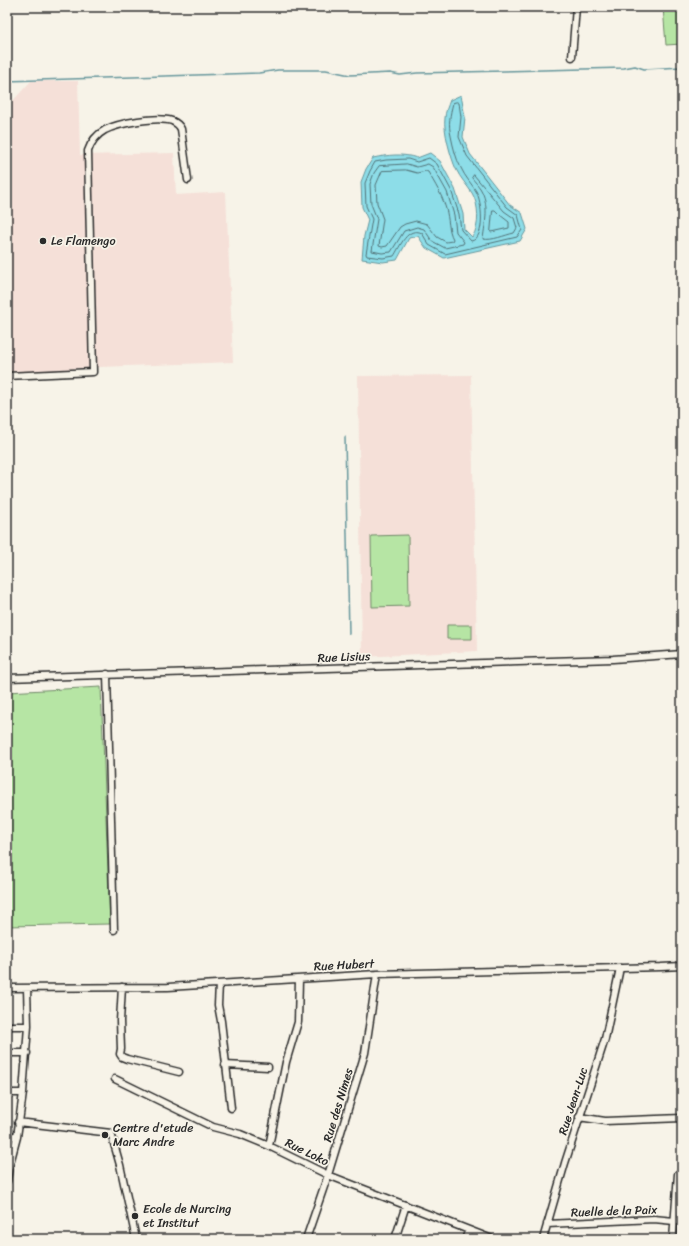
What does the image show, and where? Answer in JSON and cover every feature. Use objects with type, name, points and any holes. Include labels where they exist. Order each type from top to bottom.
[{"type":"street","points":[[572,56],[576,7]]},
{"type":"street","points":[[7,376],[93,372],[88,151],[90,144],[95,137],[105,130],[127,123],[151,119],[174,122],[179,125],[181,129],[188,180]]},
{"type":"street","name":"Rue Lisius","points":[[7,678],[613,659],[682,654]]},
{"type":"street","points":[[107,674],[114,930]]},
{"type":"street","name":"Rue Hubert","points":[[7,988],[168,987],[377,974],[682,966]]},
{"type":"street","name":"Rue Jean-Luc","points":[[543,1239],[579,1117],[606,1039],[620,968]]},
{"type":"street","name":"Rue des Nimes","points":[[306,1239],[328,1175],[365,1053],[377,974]]},
{"type":"street","points":[[269,1146],[286,1062],[298,1022],[300,979]]},
{"type":"street","points":[[219,984],[218,1004],[231,1108]]},
{"type":"street","points":[[122,987],[120,1021],[120,1054],[122,1057],[179,1072]]},
{"type":"street","points":[[7,1181],[23,1092],[27,1053],[27,988]]},
{"type":"street","points":[[7,1026],[28,1026]]},
{"type":"street","points":[[7,1053],[27,1053]]},
{"type":"street","points":[[226,1065],[268,1067]]},
{"type":"street","name":"Rue Loko","points":[[115,1079],[214,1127],[240,1134],[269,1146],[328,1175],[492,1239]]},
{"type":"street","points":[[7,1093],[23,1092]]},
{"type":"street","points":[[579,1117],[605,1121],[682,1118]]},
{"type":"street","points":[[18,1122],[110,1133],[120,1165],[136,1239]]},
{"type":"street","points":[[7,1135],[16,1137]]},
{"type":"street","points":[[673,1239],[678,1174]]},
{"type":"street","points":[[395,1239],[406,1205]]},
{"type":"street","name":"Ruelle de la Paix","points":[[547,1224],[654,1219],[682,1221]]},
{"type":"street","points":[[465,1239],[469,1230]]},
{"type":"street","points":[[7,1236],[16,1239]]},
{"type":"shaded area","points":[[31,81],[78,81],[80,155],[174,153],[176,195],[226,192],[233,362],[100,367],[7,373],[7,107]]},
{"type":"shaded area","points":[[471,375],[477,651],[362,657],[358,376]]},
{"type":"green space","points":[[663,7],[682,7],[682,44],[666,45]]},
{"type":"green space","points":[[408,535],[409,606],[372,607],[371,536]]},
{"type":"green space","points":[[447,625],[472,625],[472,639],[447,639]]},
{"type":"green space","points":[[101,687],[110,924],[7,926],[7,692]]},
{"type":"water","points":[[461,95],[465,117],[463,137],[470,154],[510,205],[522,213],[527,229],[520,241],[444,258],[426,248],[418,236],[409,238],[397,260],[383,262],[362,259],[364,236],[368,220],[362,207],[361,182],[366,169],[373,158],[406,155],[417,158],[430,153],[440,161],[455,189],[463,214],[464,229],[472,237],[475,233],[478,215],[476,203],[472,193],[456,169],[445,129],[446,114],[450,100]]},
{"type":"waterway","points":[[7,81],[259,73],[278,70],[326,70],[350,75],[390,73],[400,75],[417,73],[624,68],[635,66],[644,69],[682,67]]},
{"type":"waterway","points":[[345,437],[349,634]]},
{"type":"place","name":"Le Flamengo","points":[[43,241]]},
{"type":"place","name":"Centre d'etude Marc Andre","points":[[105,1135]]},
{"type":"place","name":"Ecole de Nurcing et Institut","points":[[135,1216]]}]
